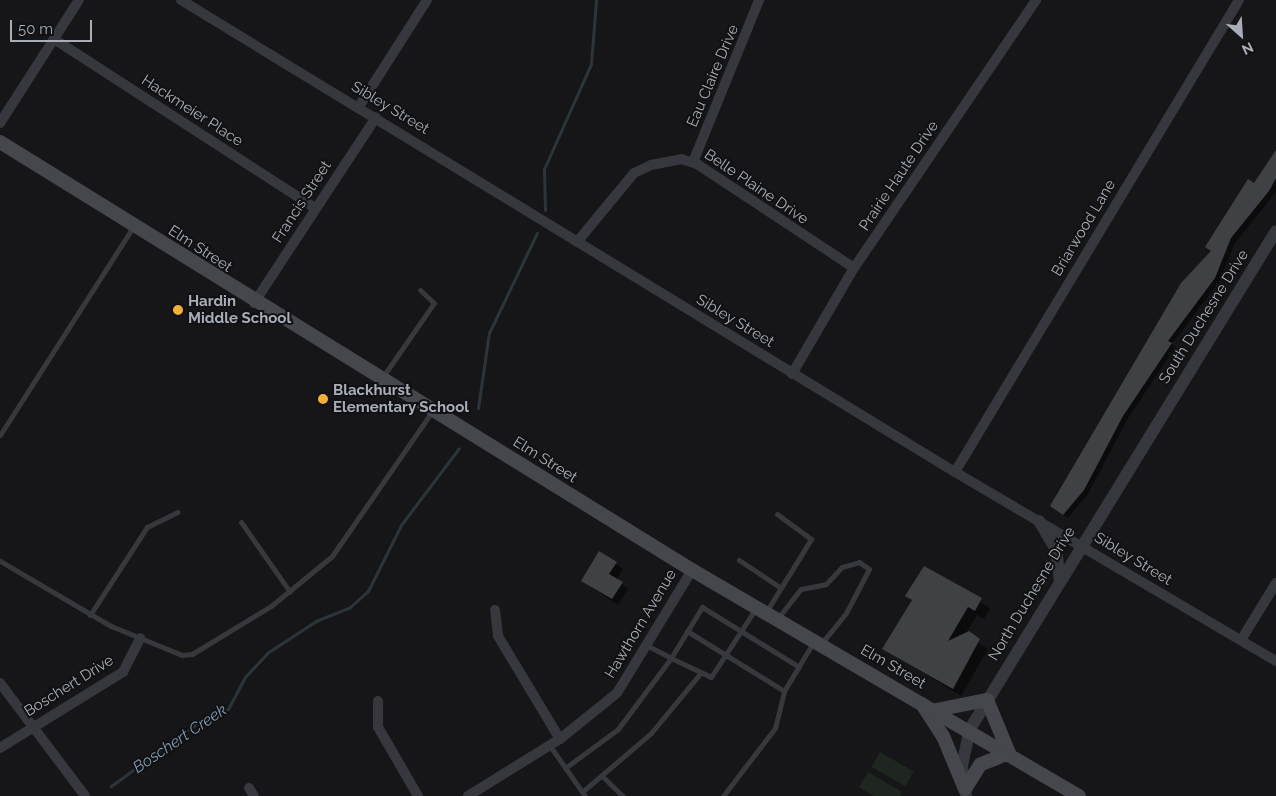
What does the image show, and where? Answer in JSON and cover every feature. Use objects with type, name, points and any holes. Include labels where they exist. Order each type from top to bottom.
[{"type":"main road","name":"Elm Street","points":[[0,142],[254,303],[380,380],[434,410],[692,570],[970,729],[1079,796]]},
{"type":"main road","points":[[936,710],[987,700],[1009,753],[980,765],[966,793]]},
{"type":"main road","points":[[920,701],[943,736],[966,793]]},
{"type":"street","points":[[0,123],[79,0]]},
{"type":"street","name":"Sibley Street","points":[[181,0],[358,108],[376,117],[792,374],[1276,661]]},
{"type":"street","points":[[358,108],[427,0]]},
{"type":"street","name":"Eau Claire Drive","points":[[693,162],[759,0]]},
{"type":"street","name":"Prairie Haute Drive","points":[[792,374],[854,268],[1036,0]]},
{"type":"street","name":"Briarwood Lane","points":[[955,472],[1239,0]]},
{"type":"street","name":"Hackmeier Place","points":[[54,39],[315,208]]},
{"type":"street","name":"Francis Street","points":[[254,303],[376,117]]},
{"type":"street","name":"Belle Plaine Drive","points":[[578,242],[634,174],[662,162],[693,162],[854,268]]},
{"type":"street","name":"South Duchesne Drive","points":[[1159,420],[1276,231]]},
{"type":"street","name":"North Duchesne Drive","points":[[966,793],[962,766],[970,729],[1080,546],[1159,420]]},
{"type":"street","points":[[1039,521],[1056,549],[1060,580]]},
{"type":"street","name":"Hawthorn Avenue","points":[[468,796],[485,792],[560,739],[617,692],[692,570]]},
{"type":"street","points":[[1241,640],[1276,583]]},
{"type":"street","points":[[495,610],[498,636],[560,739]]},
{"type":"street","name":"Boschert Drive","points":[[0,748],[34,725],[122,672],[140,638]]},
{"type":"street","points":[[0,683],[34,725],[85,796]]},
{"type":"street","points":[[378,701],[378,727],[418,796]]},
{"type":"lane","points":[[0,435],[133,226]]},
{"type":"lane","points":[[380,380],[430,312],[434,303],[420,290]]},
{"type":"lane","points":[[0,561],[90,615],[140,638],[192,654],[290,592],[332,556],[434,410]]},
{"type":"lane","points":[[90,615],[147,527],[178,512]]},
{"type":"lane","points":[[767,613],[811,539],[777,514]]},
{"type":"lane","points":[[241,522],[290,592]]},
{"type":"lane","points":[[739,560],[781,588]]},
{"type":"lane","points":[[646,645],[699,675],[711,677],[742,632],[767,613],[789,600],[801,589],[826,584],[850,564],[859,562],[869,569],[846,613],[818,642],[784,691],[775,728],[723,796]]},
{"type":"lane","points":[[565,768],[618,729],[671,658],[702,607],[799,667]]},
{"type":"lane","points":[[687,632],[784,691]]},
{"type":"lane","points":[[550,746],[583,794],[651,733],[699,675]]},
{"type":"lane","points":[[603,777],[624,796]]},
{"type":"shaded area","points":[[880,752],[914,772],[905,786],[872,767]]},
{"type":"shaded area","points":[[868,772],[902,792],[900,796],[873,796],[859,787]]},
{"type":"building","points":[[1276,150],[1276,178],[1269,191],[1231,238],[1215,278],[1168,341],[1172,343],[1123,416],[1084,490],[1063,515],[1050,506],[1181,283],[1211,251],[1205,247],[1248,179],[1254,183]]},
{"type":"building","points":[[599,551],[617,562],[609,574],[623,582],[612,599],[581,581]]},
{"type":"building","points":[[924,566],[982,598],[975,611],[968,607],[948,641],[969,631],[980,639],[953,689],[882,649],[912,600],[905,596]]},
{"type":"waterway","name":"Boschert Creek","points":[[545,210],[544,169],[591,64],[596,0]]},
{"type":"waterway","name":"Boschert Creek","points":[[478,408],[489,333],[537,233]]},
{"type":"waterway","name":"Boschert Creek","points":[[111,786],[195,725],[228,709],[245,677],[267,653],[316,621],[349,608],[368,591],[401,525],[459,448]]},
{"type":"place","name":"Hardin Middle School","points":[[178,310]]},
{"type":"place","name":"Blackhurst Elementary School","points":[[323,399]]}]
